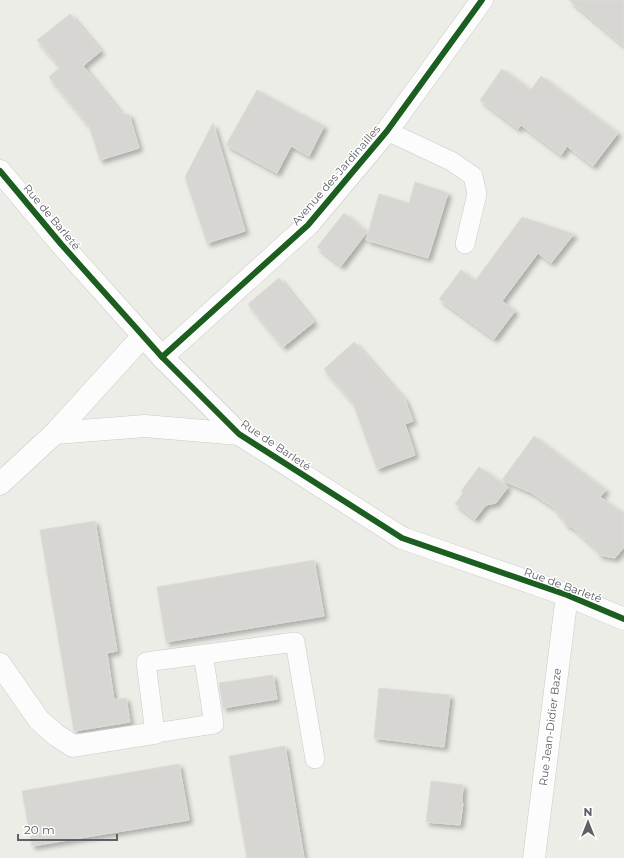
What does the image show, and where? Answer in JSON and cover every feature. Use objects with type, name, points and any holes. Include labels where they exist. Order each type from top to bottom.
[{"type":"street","name":"Avenue des Jardinailles","points":[[162,357],[308,225],[387,131],[482,0]]},
{"type":"street","name":"Rue de Barleté","points":[[0,170],[61,244],[162,357],[239,434],[402,538],[567,595],[624,619]]},
{"type":"street","points":[[0,484],[55,433],[143,336]]},
{"type":"street","points":[[55,433],[145,426],[239,434]]},
{"type":"street","name":"Rue Jean-Didier Baze","points":[[534,858],[567,595]]},
{"type":"street","points":[[0,664],[39,720],[56,735],[74,746],[155,733]]},
{"type":"lane","points":[[387,131],[451,161],[473,176],[476,194],[465,244]]},
{"type":"lane","points":[[203,654],[214,724],[155,733],[146,662],[203,654],[295,642],[315,759]]},
{"type":"building","points":[[569,0],[624,0],[624,46]]},
{"type":"building","points":[[70,14],[101,51],[83,66],[122,114],[129,114],[139,148],[100,160],[89,126],[49,77],[60,67],[37,40]]},
{"type":"building","points":[[502,69],[531,90],[541,76],[618,133],[593,166],[567,146],[561,155],[521,125],[518,129],[480,100]]},
{"type":"building","points":[[257,90],[324,126],[309,156],[291,146],[277,173],[226,145]]},
{"type":"building","points":[[213,123],[245,231],[207,243],[185,177]]},
{"type":"building","points":[[415,182],[448,193],[428,258],[366,240],[379,194],[409,203]]},
{"type":"building","points":[[344,213],[367,232],[341,266],[317,247]]},
{"type":"building","points":[[522,217],[574,234],[551,263],[538,253],[502,301],[515,311],[494,339],[439,299],[461,270],[475,281]]},
{"type":"building","points":[[279,278],[314,322],[283,347],[248,304]]},
{"type":"building","points":[[354,342],[405,400],[413,421],[405,424],[415,455],[377,469],[353,403],[324,369]]},
{"type":"building","points":[[534,436],[606,490],[600,497],[624,514],[624,547],[615,558],[599,555],[597,550],[573,528],[565,524],[563,518],[556,512],[556,509],[532,493],[502,480]]},
{"type":"building","points":[[479,467],[508,487],[496,503],[486,505],[475,519],[455,504],[463,493],[461,491]]},
{"type":"building","points":[[95,521],[117,651],[107,653],[114,700],[126,698],[130,722],[74,731],[40,530]]},
{"type":"building","points":[[314,560],[324,616],[166,642],[157,587]]},
{"type":"building","points":[[273,675],[277,699],[223,708],[219,683]]},
{"type":"building","points":[[379,688],[450,695],[444,747],[374,738]]},
{"type":"building","points":[[285,746],[304,858],[247,858],[229,756]]},
{"type":"building","points":[[179,764],[189,820],[32,846],[22,791]]},
{"type":"building","points":[[431,781],[463,785],[463,803],[460,825],[426,822]]},
{"type":"cycle path","points":[[162,357],[308,225],[387,131],[482,0]]},
{"type":"cycle path","points":[[0,171],[61,244],[162,357],[239,434],[402,538],[567,595],[624,619]]}]
